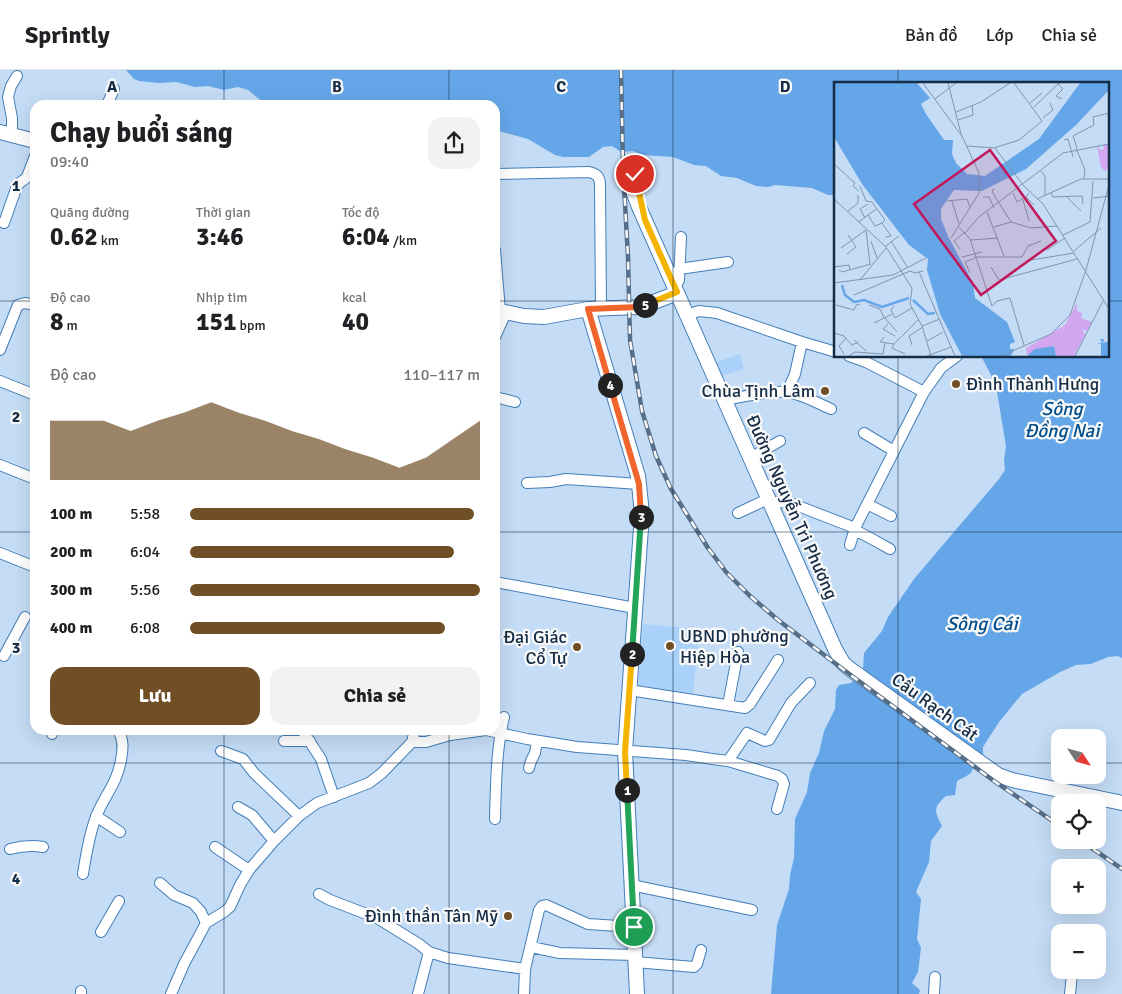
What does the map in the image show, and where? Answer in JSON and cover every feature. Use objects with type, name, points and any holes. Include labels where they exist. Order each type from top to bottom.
[{"type":"street","points":[[17,76],[11,86],[8,97],[12,118],[6,133],[30,140]]},
{"type":"street","points":[[109,100],[114,89]]},
{"type":"street","name":"Đường Nguyễn Tri Phương","points":[[632,168],[633,191],[638,207],[835,649],[843,663],[850,669]]},
{"type":"street","points":[[4,224],[17,186],[19,182],[27,177],[30,169]]},
{"type":"street","points":[[500,174],[588,172],[599,178],[594,309],[639,484],[642,514],[625,752],[637,994]]},
{"type":"street","points":[[500,312],[534,317],[554,316],[594,309],[639,307],[654,302],[676,290],[681,237]]},
{"type":"street","points":[[679,268],[728,262]]},
{"type":"street","points":[[0,350],[18,305],[30,304]]},
{"type":"street","points":[[687,315],[699,312],[717,313],[834,351]]},
{"type":"street","points":[[787,392],[795,374],[802,342]]},
{"type":"street","points":[[850,545],[855,529],[867,504],[924,392],[941,368],[954,358]]},
{"type":"street","points":[[867,359],[924,392]]},
{"type":"street","points":[[0,380],[30,393]]},
{"type":"street","points":[[724,400],[774,392],[787,392],[805,397],[831,409]]},
{"type":"street","points":[[500,398],[515,402]]},
{"type":"street","points":[[864,433],[894,451]]},
{"type":"street","points":[[750,458],[780,441]]},
{"type":"street","points":[[0,465],[30,477]]},
{"type":"street","points":[[527,483],[550,482],[566,478],[639,484]]},
{"type":"street","points":[[738,513],[769,501],[786,502],[855,529],[890,549]]},
{"type":"street","points":[[867,504],[891,516]]},
{"type":"street","points":[[0,553],[30,565]]},
{"type":"street","points":[[500,583],[635,608]]},
{"type":"street","points":[[4,656],[25,617]]},
{"type":"street","points":[[0,639],[11,643]]},
{"type":"street","points":[[728,706],[738,652]]},
{"type":"street","points":[[629,690],[741,708],[747,707],[778,660]]},
{"type":"street","name":"Cầu Rạch Cát","points":[[850,669],[998,775],[1012,780],[1122,803]]},
{"type":"street","points":[[728,761],[747,733],[765,741],[769,740],[791,703],[810,683]]},
{"type":"street","points":[[504,717],[500,733],[537,741],[577,747],[686,755],[728,761],[778,776],[784,784],[777,809]]},
{"type":"street","points":[[83,874],[88,843],[96,816],[119,773],[123,752],[123,742],[120,735]]},
{"type":"street","points":[[306,735],[321,758],[334,797]]},
{"type":"street","points":[[171,994],[184,964],[206,923],[230,907],[249,870],[274,841],[299,816],[317,803],[369,782],[382,773],[412,742],[414,735]]},
{"type":"street","points":[[412,742],[426,742],[450,735]]},
{"type":"street","points":[[495,819],[497,757],[500,735]]},
{"type":"street","points":[[284,741],[310,741]]},
{"type":"street","points":[[529,768],[537,741]]},
{"type":"street","points":[[221,752],[243,759],[254,773],[299,816]]},
{"type":"street","points":[[238,807],[252,815],[274,841]]},
{"type":"street","points":[[96,816],[120,832]]},
{"type":"street","points":[[10,850],[22,846],[43,847]]},
{"type":"street","points":[[215,847],[249,870]]},
{"type":"street","points":[[160,883],[174,894],[193,903],[201,912],[206,923]]},
{"type":"street","points":[[632,885],[752,910]]},
{"type":"street","points":[[319,894],[377,918],[429,952],[448,958],[525,969]]},
{"type":"street","points":[[101,932],[119,901]]},
{"type":"street","points":[[524,994],[525,969],[539,910],[542,906],[546,905],[588,924],[634,927]]},
{"type":"street","points":[[531,947],[560,953],[635,959],[694,967],[697,964],[701,950]]},
{"type":"street","points":[[418,994],[429,952]]},
{"type":"street","points":[[934,994],[935,977]]},
{"type":"street","points":[[1070,994],[1072,979]]},
{"type":"shaded area","points":[[740,354],[744,369],[718,377],[712,364]]},
{"type":"shaded area","name":"UBND phường Hiệp Hòa","points":[[643,624],[699,629],[693,697],[638,688]]},
{"type":"water","points":[[126,70],[1122,70],[1122,658],[1118,656],[1108,657],[1091,664],[1076,665],[1022,694],[999,722],[983,747],[983,755],[976,760],[972,771],[957,781],[955,795],[946,796],[937,807],[936,813],[942,826],[931,841],[929,862],[916,892],[921,899],[917,939],[921,948],[918,972],[912,983],[920,990],[919,994],[771,994],[777,925],[789,889],[794,858],[795,819],[807,792],[810,773],[819,753],[824,731],[835,709],[836,690],[839,685],[851,683],[860,674],[863,669],[864,653],[882,631],[888,617],[914,579],[1005,470],[1006,446],[997,392],[982,358],[1110,358],[1110,82],[834,82],[834,195],[828,195],[812,188],[775,185],[768,187],[756,186],[737,178],[721,176],[706,166],[694,165],[673,157],[643,155],[633,151],[621,152],[612,146],[603,147],[589,157],[563,157],[555,155],[528,139],[500,131],[500,100],[260,100],[248,90],[238,87],[224,90],[208,86],[195,87],[176,82],[159,83],[134,79]]},
{"type":"railway","points":[[621,70],[630,340],[642,411],[656,456],[671,489],[708,548],[726,572],[750,596],[778,620],[848,673],[994,781],[1051,820]]},
{"type":"railway","points":[[1093,849],[1122,869]]},
{"type":"place","name":"Đình Thành Hưng","points":[[956,384]]},
{"type":"place","name":"Chùa Tịnh Lâm","points":[[825,391]]},
{"type":"place","name":"UBND phường Hiệp Hòa","points":[[670,646]]},
{"type":"place","name":"Đại Giác Cổ Tự","points":[[577,647]]},
{"type":"place","name":"Đình thần Tân Mỹ","points":[[508,916]]},
{"type":"route","points":[[634,927],[625,752],[642,514],[638,476],[588,309],[639,307],[677,292],[645,220],[635,174]]},
{"type":"water label","name":"Sông Đồng Nai","points":[[1062,419]]},
{"type":"water label","name":"Sông Cái","points":[[982,623]]}]
